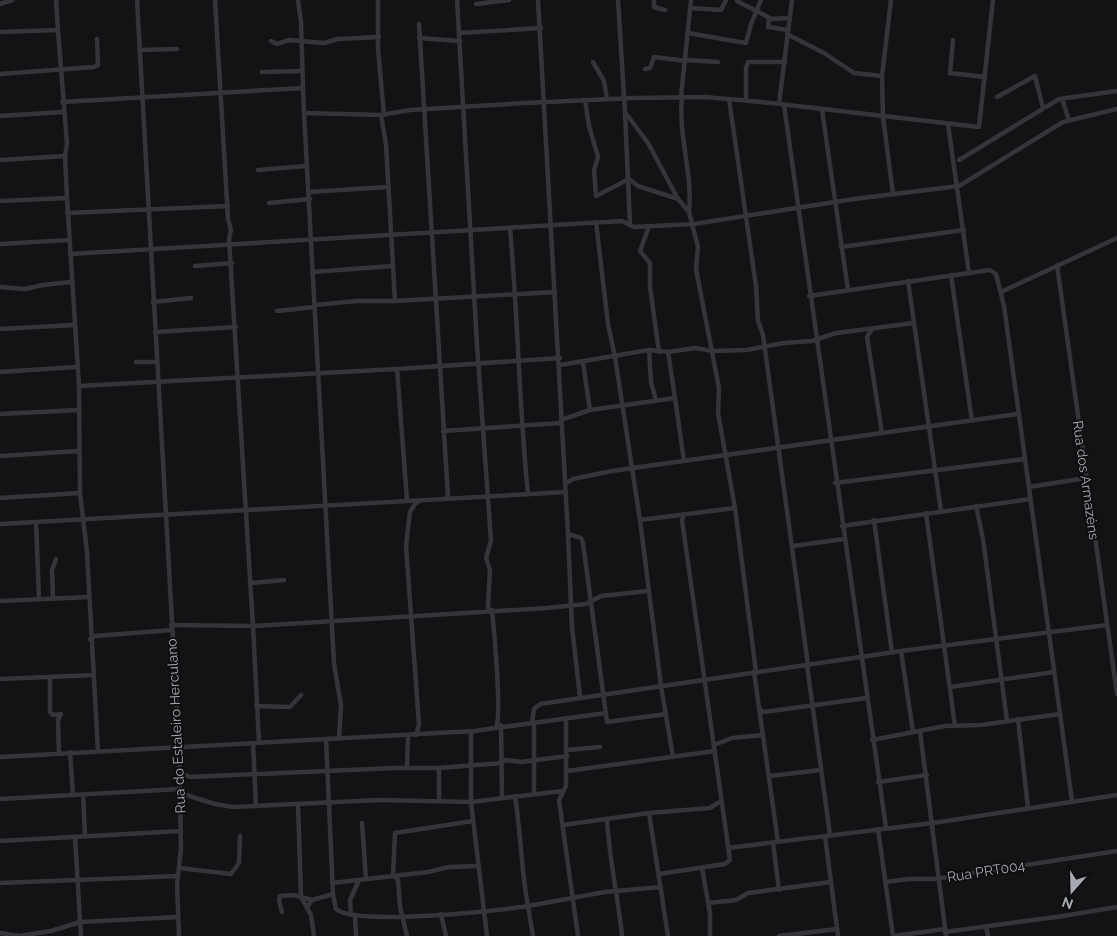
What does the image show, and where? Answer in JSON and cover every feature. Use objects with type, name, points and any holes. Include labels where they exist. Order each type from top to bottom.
[{"type":"street","points":[[0,4],[12,0]]},
{"type":"street","points":[[56,0],[62,102],[67,144],[64,156],[66,198],[76,367],[79,386],[80,493],[87,552],[90,639],[98,751]]},
{"type":"street","name":"Rua do Estaleiro Herculano","points":[[137,0],[147,209],[179,746],[181,831],[178,876],[179,936]]},
{"type":"street","points":[[215,0],[236,327],[237,378],[259,742]]},
{"type":"street","points":[[298,0],[335,673],[341,705],[339,738]]},
{"type":"street","points":[[378,0],[387,187],[395,301]]},
{"type":"street","points":[[457,0],[491,541],[486,558],[490,570],[488,609],[492,610]]},
{"type":"street","points":[[476,4],[509,0]]},
{"type":"street","points":[[538,0],[541,28],[550,225],[560,358],[561,421],[572,605],[578,692],[580,697]]},
{"type":"street","points":[[618,0],[625,98],[630,224]]},
{"type":"street","points":[[654,0],[654,7],[665,10]]},
{"type":"street","points":[[689,212],[691,198],[682,128],[682,97],[691,0]]},
{"type":"street","points":[[690,8],[721,10],[726,0]]},
{"type":"street","points":[[735,0],[758,10],[769,18],[790,18]]},
{"type":"street","points":[[688,33],[746,43],[751,24],[761,0]]},
{"type":"street","points":[[792,0],[781,105],[798,208],[835,482],[886,828]]},
{"type":"street","points":[[891,0],[882,76],[883,117],[893,194]]},
{"type":"street","points":[[304,113],[384,113],[586,100],[682,97],[746,100],[979,127],[993,0]]},
{"type":"street","points":[[769,18],[768,28],[788,32],[854,73],[882,76]]},
{"type":"street","points":[[783,19],[789,24]]},
{"type":"street","points":[[419,24],[448,497]]},
{"type":"street","points":[[459,33],[541,28]]},
{"type":"street","points":[[0,32],[58,30]]},
{"type":"street","points":[[271,41],[277,44],[289,40],[324,43],[338,39],[379,37]]},
{"type":"street","points":[[419,38],[460,41]]},
{"type":"street","points":[[0,74],[60,71],[98,65],[97,39]]},
{"type":"street","points":[[953,40],[950,73],[985,77]]},
{"type":"street","points":[[140,50],[177,50]]},
{"type":"street","points":[[645,69],[650,68],[654,57],[718,62]]},
{"type":"street","points":[[593,62],[604,81],[607,99]]},
{"type":"street","points":[[746,100],[746,68],[748,62],[785,62]]},
{"type":"street","points":[[262,72],[302,72]]},
{"type":"street","points":[[997,97],[1035,76],[1043,108]]},
{"type":"street","points":[[62,102],[303,88]]},
{"type":"street","points":[[959,160],[1043,108],[1062,99],[1117,91]]},
{"type":"street","points":[[728,99],[756,286],[758,321],[764,347],[793,546],[807,674],[830,835]]},
{"type":"street","points":[[1062,99],[1070,120]]},
{"type":"street","points":[[586,100],[589,126],[598,157],[594,170],[596,196],[628,179]]},
{"type":"street","points":[[70,254],[150,251],[596,222],[622,221],[634,226],[694,224],[746,217],[835,202],[956,187],[1056,126],[1070,120],[1117,109]]},
{"type":"street","points":[[822,110],[848,290]]},
{"type":"street","points":[[0,116],[63,112]]},
{"type":"street","points":[[625,112],[648,143],[678,199],[689,212],[694,224],[698,247],[696,269],[713,351],[719,392],[718,413],[735,508],[759,709],[770,776],[779,890]]},
{"type":"street","points":[[948,124],[970,272]]},
{"type":"street","points":[[0,160],[64,156]]},
{"type":"street","points":[[258,170],[306,166]]},
{"type":"street","points":[[628,179],[638,186],[678,199]]},
{"type":"street","points":[[309,192],[387,187]]},
{"type":"street","points":[[0,201],[66,198]]},
{"type":"street","points":[[269,203],[310,199]]},
{"type":"street","points":[[67,213],[228,206]]},
{"type":"street","points":[[431,222],[440,232]]},
{"type":"street","points":[[596,222],[608,324],[615,357],[640,520],[660,686],[673,757]]},
{"type":"street","points":[[649,226],[640,251],[650,263],[650,287],[659,352]]},
{"type":"street","points":[[510,228],[520,360],[521,426],[528,494]]},
{"type":"street","points":[[841,247],[964,230]]},
{"type":"street","points":[[1001,292],[1117,238]]},
{"type":"street","points":[[0,244],[69,240]]},
{"type":"street","points":[[195,266],[232,263]]},
{"type":"street","name":"Rua dos Armazéns","points":[[1057,265],[1117,694]]},
{"type":"street","points":[[312,272],[393,266]]},
{"type":"street","points":[[809,296],[970,272],[995,271],[1001,292],[1072,801]]},
{"type":"street","points":[[951,275],[972,421]]},
{"type":"street","points":[[0,287],[25,289],[71,282]]},
{"type":"street","points":[[908,282],[941,510]]},
{"type":"street","points":[[277,311],[357,301],[395,301],[555,292]]},
{"type":"street","points":[[153,302],[191,298]]},
{"type":"street","points":[[560,365],[582,363],[649,350],[668,352],[695,348],[713,351],[746,350],[914,323]]},
{"type":"street","points":[[0,329],[74,325]]},
{"type":"street","points":[[155,332],[236,327]]},
{"type":"street","points":[[867,337],[872,329]]},
{"type":"street","points":[[860,331],[867,337],[882,434]]},
{"type":"street","points":[[649,350],[651,382],[656,400]]},
{"type":"street","points":[[668,352],[684,461]]},
{"type":"street","points":[[79,386],[560,358]]},
{"type":"street","points":[[136,362],[157,362]]},
{"type":"street","points":[[582,363],[590,410]]},
{"type":"street","points":[[0,372],[76,367]]},
{"type":"street","points":[[397,368],[407,500]]},
{"type":"street","points":[[443,430],[521,426],[561,421],[590,410],[675,398]]},
{"type":"street","points":[[0,414],[79,410]]},
{"type":"street","points":[[566,483],[573,479],[631,469],[1017,414]]},
{"type":"street","points":[[0,456],[79,451]]},
{"type":"street","points":[[835,482],[1025,459]]},
{"type":"street","points":[[565,473],[573,479]]},
{"type":"street","points":[[1028,487],[1086,478]]},
{"type":"street","points":[[0,524],[82,521],[448,497],[566,492]]},
{"type":"street","points":[[0,498],[80,493]]},
{"type":"street","points":[[416,735],[419,725],[406,546],[410,512],[416,503],[425,499]]},
{"type":"street","points":[[842,526],[941,510],[1030,499]]},
{"type":"street","points":[[401,500],[406,503],[410,512]]},
{"type":"street","points":[[976,506],[983,539],[1007,721]]},
{"type":"street","points":[[640,520],[735,508]]},
{"type":"street","points":[[926,513],[955,726]]},
{"type":"street","points":[[659,874],[728,863],[730,858],[720,801],[715,748],[704,679],[694,591],[682,520],[684,514]]},
{"type":"street","points":[[678,515],[682,520]]},
{"type":"street","points":[[874,520],[892,653]]},
{"type":"street","points":[[36,522],[39,599]]},
{"type":"street","points":[[568,534],[582,540],[608,723],[666,714]]},
{"type":"street","points":[[793,546],[844,539]]},
{"type":"street","points":[[53,598],[52,570],[56,559]]},
{"type":"street","points":[[250,583],[284,580]]},
{"type":"street","points":[[590,593],[601,596],[648,591]]},
{"type":"street","points":[[90,639],[96,636],[171,628],[253,626],[411,617],[572,605],[591,602],[601,596]]},
{"type":"street","points":[[0,601],[89,597]]},
{"type":"street","points":[[492,610],[499,722],[502,728],[502,798]]},
{"type":"street","points":[[534,794],[533,723],[534,709],[538,705],[704,679],[1107,624]]},
{"type":"street","points":[[90,633],[96,636]]},
{"type":"street","points":[[901,651],[913,732]]},
{"type":"street","points":[[796,666],[807,674]]},
{"type":"street","points":[[950,687],[1054,672]]},
{"type":"street","points":[[0,679],[94,675]]},
{"type":"street","points":[[50,678],[50,711],[51,714],[60,714],[58,720],[59,753]]},
{"type":"street","points":[[574,698],[578,692]]},
{"type":"street","points":[[256,706],[290,707],[301,695]]},
{"type":"street","points":[[759,709],[764,712],[866,698]]},
{"type":"street","points":[[761,717],[764,712]]},
{"type":"street","points":[[0,757],[471,732],[606,713]]},
{"type":"street","points":[[872,740],[955,726],[1060,714]]},
{"type":"street","points":[[566,718],[567,771],[559,800],[578,936]]},
{"type":"street","points":[[1018,720],[1028,808]]},
{"type":"street","points":[[496,728],[499,722]]},
{"type":"street","points":[[419,725],[424,734]]},
{"type":"street","points":[[920,731],[940,878],[945,932]]},
{"type":"street","points":[[471,732],[471,810],[487,936]]},
{"type":"street","points":[[407,768],[408,735]]},
{"type":"street","points":[[567,771],[673,757],[715,748],[732,738],[763,736]]},
{"type":"street","points":[[326,739],[329,771],[332,883],[336,909],[353,916],[403,917],[528,906],[605,892],[660,887]]},
{"type":"street","points":[[253,743],[256,806]]},
{"type":"street","points":[[179,772],[190,777],[439,768],[502,762],[505,760],[521,762],[600,747]]},
{"type":"street","points":[[70,752],[73,795]]},
{"type":"street","points":[[439,768],[439,801]]},
{"type":"street","points":[[770,776],[820,770]]},
{"type":"street","points":[[878,782],[927,775]]},
{"type":"street","points":[[180,784],[190,777]]},
{"type":"street","points":[[0,799],[180,791],[224,806],[256,806],[330,802],[471,802],[563,791]]},
{"type":"street","points":[[83,794],[85,836]]},
{"type":"street","points":[[728,848],[933,822],[1117,795]]},
{"type":"street","points":[[515,796],[523,853],[524,890],[533,936]]},
{"type":"street","points":[[710,808],[720,801]]},
{"type":"street","points":[[462,802],[471,810]]},
{"type":"street","points":[[298,804],[301,897],[307,907],[314,936]]},
{"type":"street","points":[[563,825],[649,813],[710,808],[722,812]]},
{"type":"street","points":[[649,813],[668,936]]},
{"type":"street","points":[[607,819],[609,856],[617,892],[622,936]]},
{"type":"street","points":[[407,936],[400,907],[396,876],[394,833],[472,821]]},
{"type":"street","points":[[362,823],[366,880]]},
{"type":"street","points":[[878,829],[893,936],[945,932],[1117,907]]},
{"type":"street","points":[[0,841],[181,831]]},
{"type":"street","points":[[179,868],[231,874],[238,863],[240,836]]},
{"type":"street","points":[[825,836],[838,936]]},
{"type":"street","points":[[76,837],[81,936]]},
{"type":"street","name":"Rua PRT004","points":[[885,882],[940,878],[1117,851]]},
{"type":"street","points":[[332,883],[424,873],[449,867],[478,866]]},
{"type":"street","points":[[702,868],[708,903],[710,936]]},
{"type":"street","points":[[0,883],[178,876]]},
{"type":"street","points":[[356,936],[350,900],[360,880]]},
{"type":"street","points":[[708,903],[736,900],[748,893],[831,882]]},
{"type":"street","points":[[282,912],[278,901],[280,896],[301,897],[312,900],[333,894]]},
{"type":"street","points":[[307,907],[312,900]]},
{"type":"street","points":[[442,914],[446,936]]},
{"type":"street","points":[[0,933],[15,936],[27,935],[51,931],[80,922],[178,917]]},
{"type":"street","points":[[986,926],[988,936]]},
{"type":"street","points":[[779,936],[837,929]]}]
